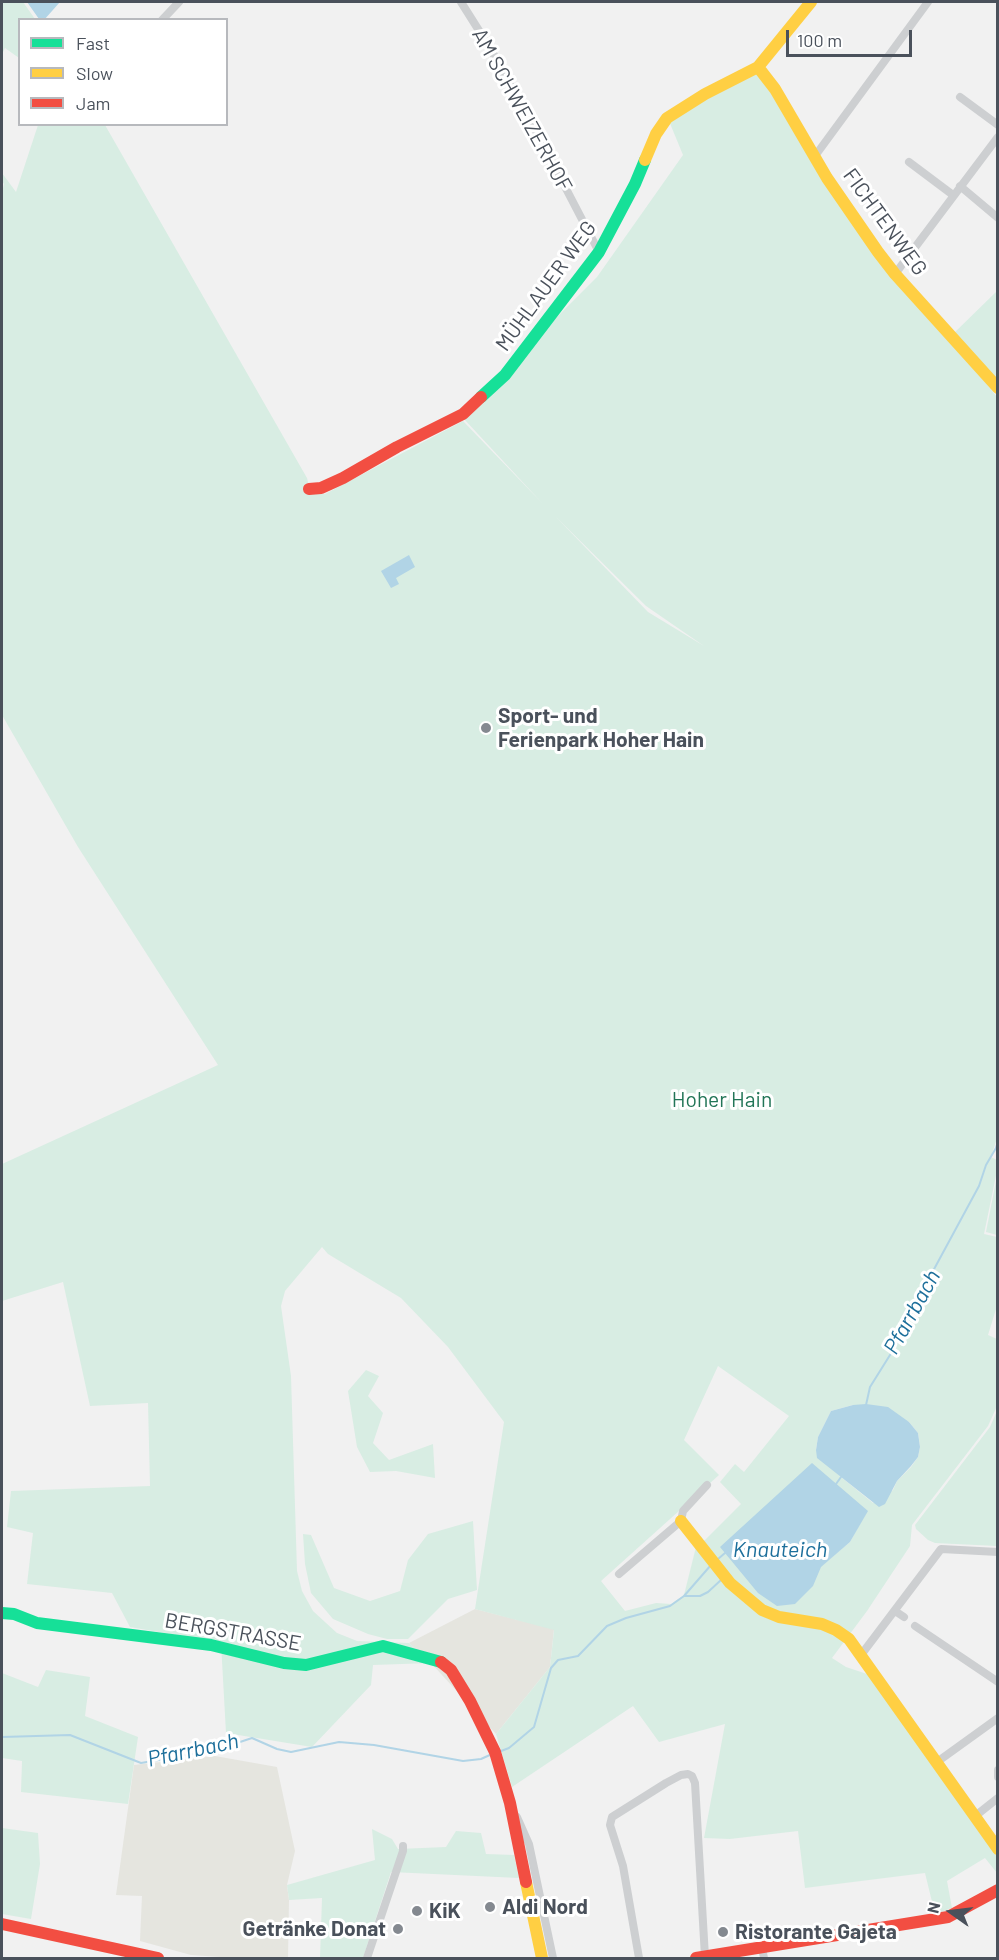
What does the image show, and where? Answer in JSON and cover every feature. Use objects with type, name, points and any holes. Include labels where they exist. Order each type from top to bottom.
[{"type":"street","points":[[164,18],[179,2]]},
{"type":"street","name":"AM SCHWEIZERHOF","points":[[461,2],[490,48],[536,131],[599,252]]},
{"type":"street","name":"MÜHLAUER WEG","points":[[309,489],[321,488],[344,478],[468,410],[505,375],[599,252],[635,184],[656,134],[667,118],[705,94],[758,67],[811,2]]},
{"type":"street","points":[[815,156],[928,2]]},
{"type":"street","name":"FICHTENWEG","points":[[758,67],[775,89],[827,178],[895,274],[998,388]]},
{"type":"street","points":[[960,97],[998,124]]},
{"type":"street","points":[[895,274],[998,137]]},
{"type":"street","points":[[909,162],[953,195]]},
{"type":"street","points":[[960,186],[998,218]]},
{"type":"street","points":[[619,1574],[681,1521],[683,1511],[707,1485]]},
{"type":"street","points":[[681,1521],[730,1583],[762,1610],[779,1617],[809,1621],[836,1630],[849,1640],[998,1849]]},
{"type":"street","points":[[861,1654],[941,1549],[998,1552]]},
{"type":"street","points":[[895,1611],[904,1617]]},
{"type":"street","name":"BERGSTRASSE","points":[[2,1613],[14,1614],[37,1623],[211,1645],[284,1663],[306,1665],[383,1646],[439,1660],[451,1670],[495,1752],[510,1803],[542,1959]]},
{"type":"street","points":[[915,1626],[998,1682]]},
{"type":"street","points":[[937,1762],[998,1718]]},
{"type":"street","points":[[998,1770],[998,1777]]},
{"type":"street","points":[[639,1959],[623,1866],[610,1825],[612,1817],[681,1775],[692,1776],[694,1784],[701,1958],[763,1953],[948,1917],[998,1890]]},
{"type":"street","points":[[974,1816],[998,1797]]},
{"type":"street","name":"BERGSTRASSE","points":[[510,1803],[529,1844],[553,1959]]},
{"type":"street","points":[[367,1959],[403,1846]]},
{"type":"street","points":[[2,1924],[158,1959]]},
{"type":"shaded area","points":[[475,1609],[554,1629],[550,1667],[496,1734],[431,1663],[409,1643]]},
{"type":"shaded area","points":[[215,1756],[277,1767],[295,1851],[287,1885],[288,1958],[191,1955],[140,1941],[142,1896],[116,1895],[134,1765]]},
{"type":"green space","points":[[2,2],[23,2],[34,18],[18,18],[18,57],[5,48],[2,54]]},
{"type":"green space","name":"Hoher Hain","points":[[758,67],[827,178],[997,397],[998,1135],[991,1157],[997,1160],[998,1166],[984,1234],[997,1237],[997,1306],[988,1335],[997,1339],[997,1406],[988,1426],[912,1525],[910,1546],[867,1611],[832,1658],[846,1667],[870,1675],[997,1856],[997,1873],[985,1858],[947,1881],[952,1908],[935,1914],[925,1873],[805,1888],[798,1831],[730,1839],[704,1838],[725,1724],[659,1742],[633,1706],[512,1787],[496,1734],[550,1667],[554,1630],[475,1609],[504,1422],[448,1347],[401,1298],[328,1254],[322,1247],[285,1291],[281,1306],[291,1376],[297,1571],[302,1591],[313,1611],[337,1633],[357,1641],[409,1643],[431,1663],[373,1665],[371,1685],[312,1747],[226,1733],[221,1643],[130,1627],[112,1593],[27,1584],[33,1533],[7,1527],[11,1491],[150,1486],[148,1403],[90,1406],[63,1282],[2,1301],[2,1164],[218,1065],[78,847],[2,715],[2,192],[4,184],[2,173],[16,192],[38,126],[106,126],[307,478],[311,494],[325,494],[463,421],[543,504],[464,419],[521,353],[597,277],[683,155],[669,121]],"holes":[[[556,517],[646,606],[704,646],[648,612]],[[718,1366],[789,1416],[744,1472],[735,1464],[720,1482],[741,1504],[705,1540],[697,1543],[684,1595],[671,1604],[656,1603],[625,1611],[601,1581],[719,1475],[684,1440]],[[853,1405],[909,1422],[918,1433],[920,1447],[918,1457],[897,1481],[893,1490],[873,1503],[841,1477],[816,1449],[818,1437],[831,1411]],[[867,1511],[850,1542],[820,1567]]]},
{"type":"green space","points":[[997,291],[997,384],[953,334]]},
{"type":"green space","points":[[997,1176],[997,1235],[986,1232]]},
{"type":"green space","points":[[366,1370],[379,1376],[368,1396],[383,1413],[373,1443],[389,1460],[433,1444],[435,1478],[396,1471],[370,1472],[357,1447],[348,1391]]},
{"type":"green space","points":[[997,1411],[997,1546],[935,1543],[928,1540],[916,1529],[915,1525],[990,1427]]},
{"type":"green space","points":[[473,1521],[477,1590],[448,1599],[408,1639],[387,1639],[368,1634],[333,1619],[311,1593],[305,1564],[303,1534],[311,1535],[334,1588],[370,1601],[400,1591],[408,1560],[428,1534]]},
{"type":"green space","points":[[46,1670],[90,1677],[85,1716],[138,1737],[128,1804],[21,1792],[22,1761],[2,1758],[2,1673],[38,1687]]},
{"type":"green space","points":[[2,1828],[38,1833],[40,1864],[31,1919],[2,1914]]},
{"type":"green space","points":[[372,1829],[392,1839],[398,1849],[446,1847],[456,1831],[481,1833],[486,1854],[514,1855],[519,1878],[391,1872],[363,1958],[320,1958],[322,1898],[289,1900],[287,1885],[375,1860]]},
{"type":"water","points":[[27,2],[60,2],[46,18],[38,18]]},
{"type":"water","points":[[409,555],[415,567],[396,578],[399,584],[391,588],[381,571]]},
{"type":"water","name":"Knauteich","points":[[866,1404],[888,1407],[909,1422],[918,1433],[920,1447],[918,1457],[897,1481],[885,1504],[879,1507],[817,1458],[818,1437],[831,1411]]},
{"type":"water","name":"Knauteich","points":[[812,1463],[868,1511],[850,1542],[821,1567],[813,1586],[795,1604],[777,1606],[758,1593],[720,1547]]},
{"type":"waterway","name":"Pfarrbach","points":[[866,1405],[870,1387],[923,1295],[926,1284],[979,1186],[998,1141]]},
{"type":"waterway","name":"Pfarrbach","points":[[836,1484],[841,1477]]},
{"type":"waterway","points":[[718,1559],[725,1553]]},
{"type":"waterway","points":[[684,1596],[711,1565]]},
{"type":"waterway","name":"Pfarrbach","points":[[501,1751],[509,1748],[534,1727],[551,1668],[558,1660],[578,1656],[607,1626],[626,1618],[670,1606],[684,1596],[700,1596],[721,1580]]},
{"type":"waterway","name":"Pfarrbach","points":[[2,1737],[70,1735],[141,1763],[216,1750],[252,1738],[277,1749],[291,1752],[339,1742],[374,1745],[463,1761],[481,1759],[492,1754]]},
{"type":"traffic: fast","points":[[481,397],[505,375],[599,252],[645,160]]},
{"type":"traffic: fast","points":[[2,1613],[14,1614],[37,1623],[211,1645],[284,1663],[306,1665],[383,1646],[441,1662]]},
{"type":"traffic: slow","points":[[645,160],[656,134],[667,118],[705,94],[758,67],[811,2]]},
{"type":"traffic: slow","points":[[758,67],[775,89],[827,178],[878,252],[895,274],[998,388]]},
{"type":"traffic: slow","points":[[681,1521],[730,1583],[762,1610],[779,1617],[822,1624],[849,1639],[998,1849]]},
{"type":"traffic: slow","points":[[526,1882],[542,1958]]},
{"type":"traffic: jam","points":[[309,489],[321,488],[343,478],[397,447],[463,414],[481,397]]},
{"type":"traffic: jam","points":[[441,1662],[451,1670],[470,1701],[495,1752],[510,1803],[526,1882]]},
{"type":"traffic: jam","points":[[696,1958],[948,1917],[998,1890]]},
{"type":"traffic: jam","points":[[2,1924],[158,1958]]},
{"type":"place","name":"Sport- und Ferienpark Hoher Hain","points":[[486,728]]},
{"type":"place","name":"Aldi Nord","points":[[490,1907]]},
{"type":"place","name":"KiK","points":[[417,1911]]},
{"type":"place","name":"Getränke Donat","points":[[398,1929]]},
{"type":"place","name":"Ristorante Gajeta","points":[[723,1932]]}]
